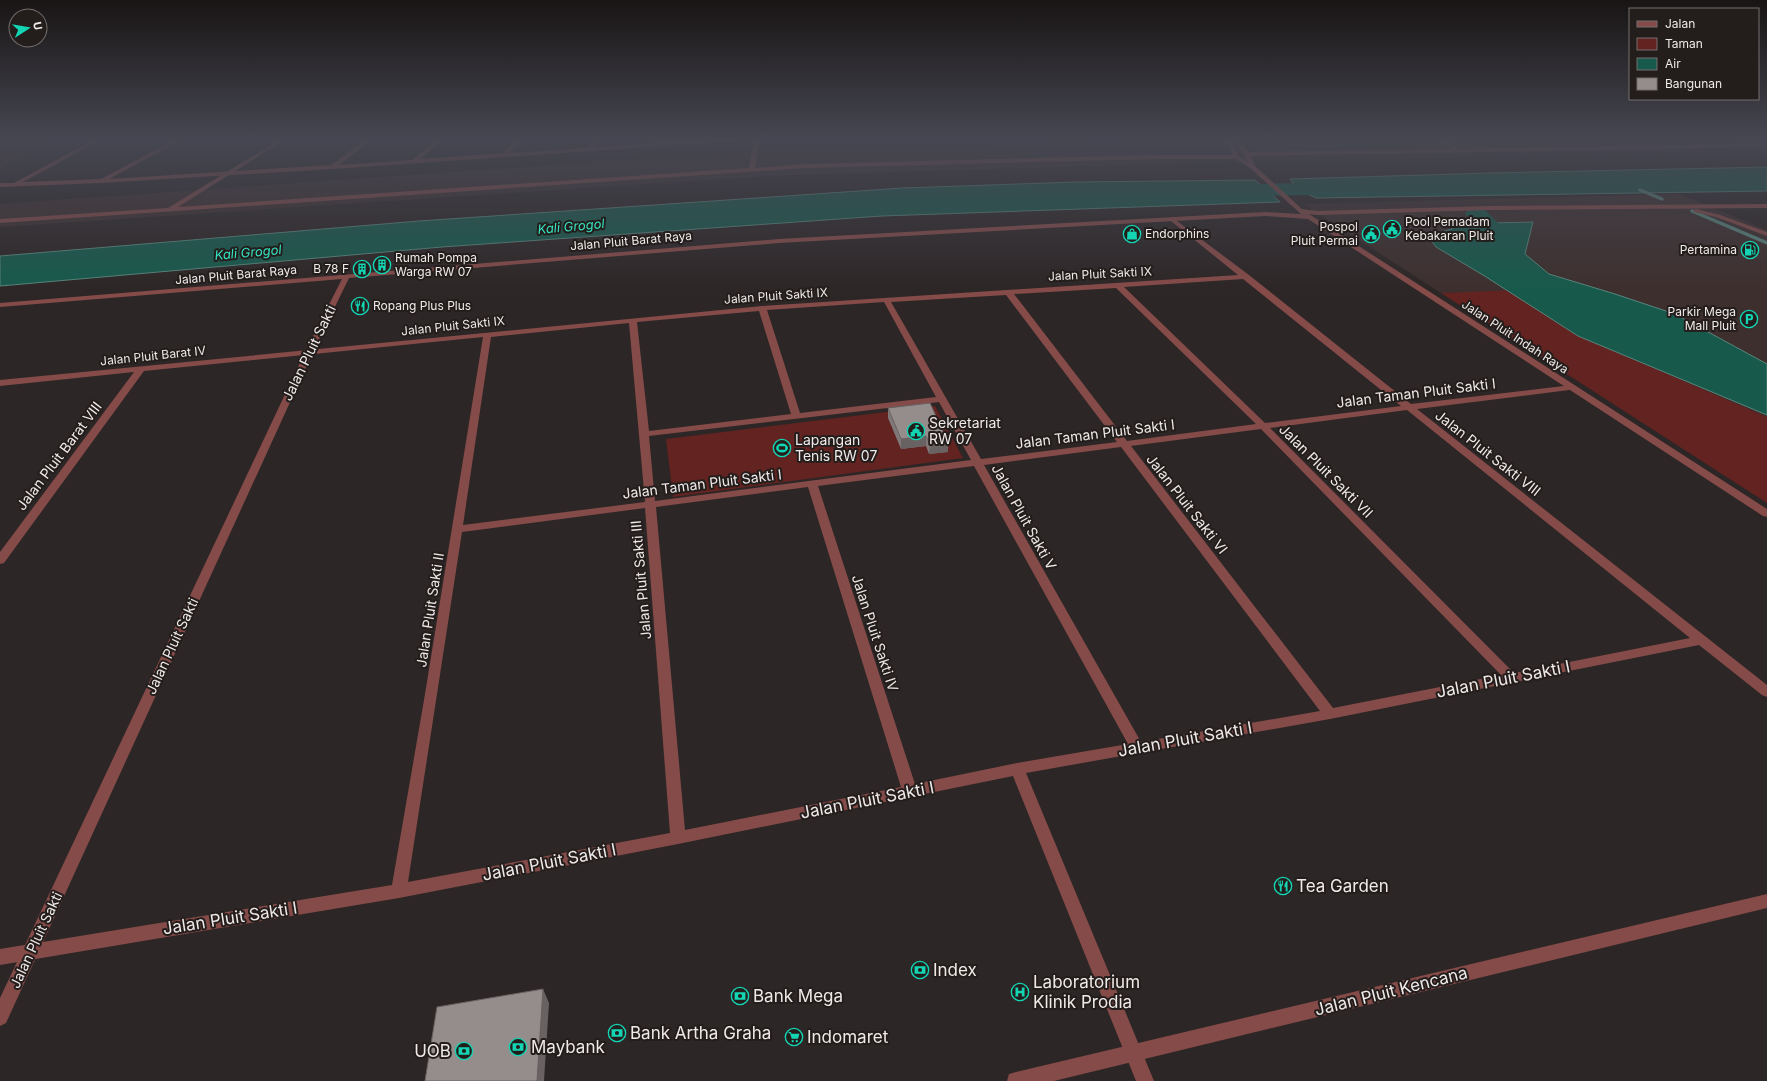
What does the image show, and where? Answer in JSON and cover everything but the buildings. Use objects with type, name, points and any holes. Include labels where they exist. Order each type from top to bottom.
[{"type":"street","points":[[169,210],[204,188]]},
{"type":"street","points":[[0,221],[475,188]]},
{"type":"street","name":"Jalan Pluit Indah Raya","points":[[1275,188],[1297,209],[1310,218],[1767,514]]},
{"type":"street","points":[[1725,206],[1721,210],[1724,214],[1739,223],[1767,234]]},
{"type":"street","name":"Jalan Pluit Barat Raya","points":[[1319,223],[1319,220],[1327,218],[1406,212],[1767,206]]},
{"type":"street","name":"Jalan Pluit Barat Raya","points":[[0,305],[856,235],[1173,220],[1265,214],[1297,209],[1317,213],[1353,211],[1406,212],[1684,209],[1707,213],[1739,223]]},
{"type":"street","points":[[1353,211],[1359,216]]},
{"type":"street","name":"Jalan Pluit Barat Raya","points":[[1265,214],[1310,218]]},
{"type":"street","name":"Jalan Pluit Sakti VIII","points":[[1173,220],[1767,692]]},
{"type":"street","name":"Jalan Pluit Sakti","points":[[0,1017],[308,352],[347,276]]},
{"type":"street","name":"Jalan Pluit Sakti IX","points":[[308,352],[762,308],[1246,277]]},
{"type":"street","name":"Jalan Pluit Sakti VII","points":[[1118,286],[1263,426],[1511,678]]},
{"type":"street","name":"Jalan Pluit Sakti VI","points":[[1008,292],[1330,714]]},
{"type":"street","name":"Jalan Pluit Sakti V","points":[[886,299],[1137,748]]},
{"type":"street","points":[[762,308],[796,416]]},
{"type":"street","name":"Jalan Pluit Sakti III","points":[[633,320],[645,434],[649,505],[678,838]]},
{"type":"street","name":"Jalan Pluit Sakti II","points":[[399,891],[458,529],[487,334]]},
{"type":"street","name":"Jalan Pluit Barat IV","points":[[2,385],[308,352]]},
{"type":"street","name":"Jalan Pluit Barat VIII","points":[[0,560],[141,369]]},
{"type":"street","name":"Jalan Taman Pluit Sakti I","points":[[458,529],[1569,387]]},
{"type":"street","points":[[645,434],[942,399]]},
{"type":"street","name":"Jalan Pluit Sakti IV","points":[[812,484],[910,791]]},
{"type":"street","name":"Jalan Pluit Sakti I","points":[[0,957],[399,891],[678,838],[1017,769],[1330,714],[1701,640]]},
{"type":"street","points":[[1017,769],[1145,1081]]},
{"type":"street","name":"Jalan Pluit Kencana","points":[[1016,1081],[1767,901]]},
{"type":"shaded area","points":[[220,188],[579,188],[0,227],[0,204]]},
{"type":"shaded area","points":[[1679,194],[1767,230],[1767,498],[1441,293],[1303,204]]},
{"type":"green space","points":[[1519,290],[1628,357],[1767,417],[1767,503],[1441,293]]},
{"type":"green space","points":[[935,406],[963,458],[673,497],[666,439]]},
{"type":"water","points":[[896,188],[1265,188],[1280,202],[882,216],[442,247],[0,286],[0,256],[419,221]]},
{"type":"water","points":[[1767,188],[1767,191],[1316,198],[1297,189]]},
{"type":"water","points":[[1533,222],[1525,254],[1549,274],[1675,314],[1767,364],[1767,415],[1578,336],[1483,275],[1436,247],[1428,236],[1452,229],[1448,224]]},
{"type":"waterway","name":"Kali Grogol","points":[[1215,191],[1327,188]]},
{"type":"waterway","points":[[1640,190],[1662,199]]},
{"type":"waterway","points":[[1692,211],[1767,243]]},
{"type":"waterway","points":[[1476,214],[1491,227],[1475,240],[1493,257]]},
{"type":"place","name":"Pool Pemadam Kebakaran Pluit","points":[[1392,229]]},
{"type":"place","name":"Endorphins","points":[[1132,234]]},
{"type":"place","name":"Pospol Pluit Permai","points":[[1371,234]]},
{"type":"place","name":"Pertamina","points":[[1750,250]]},
{"type":"place","name":"Rumah Pompa Warga RW 07","points":[[382,265]]},
{"type":"place","name":"B 78 F","points":[[362,269]]},
{"type":"place","name":"Ropang Plus Plus","points":[[360,306]]},
{"type":"place","name":"Parkir Mega Mall Pluit","points":[[1749,319]]},
{"type":"place","name":"Sekretariat RW 07","points":[[916,431]]},
{"type":"place","name":"Lapangan Tenis RW 07","points":[[782,448]]},
{"type":"place","name":"Tea Garden","points":[[1283,886]]},
{"type":"place","name":"Index","points":[[920,970]]},
{"type":"place","name":"Laboratorium Klinik Prodia","points":[[1020,992]]},
{"type":"place","name":"Bank Mega","points":[[740,996]]},
{"type":"place","name":"Bank Artha Graha","points":[[617,1033]]},
{"type":"place","name":"Indomaret","points":[[794,1037]]},
{"type":"place","name":"Maybank","points":[[518,1047]]},
{"type":"place","name":"UOB","points":[[464,1051]]}]
